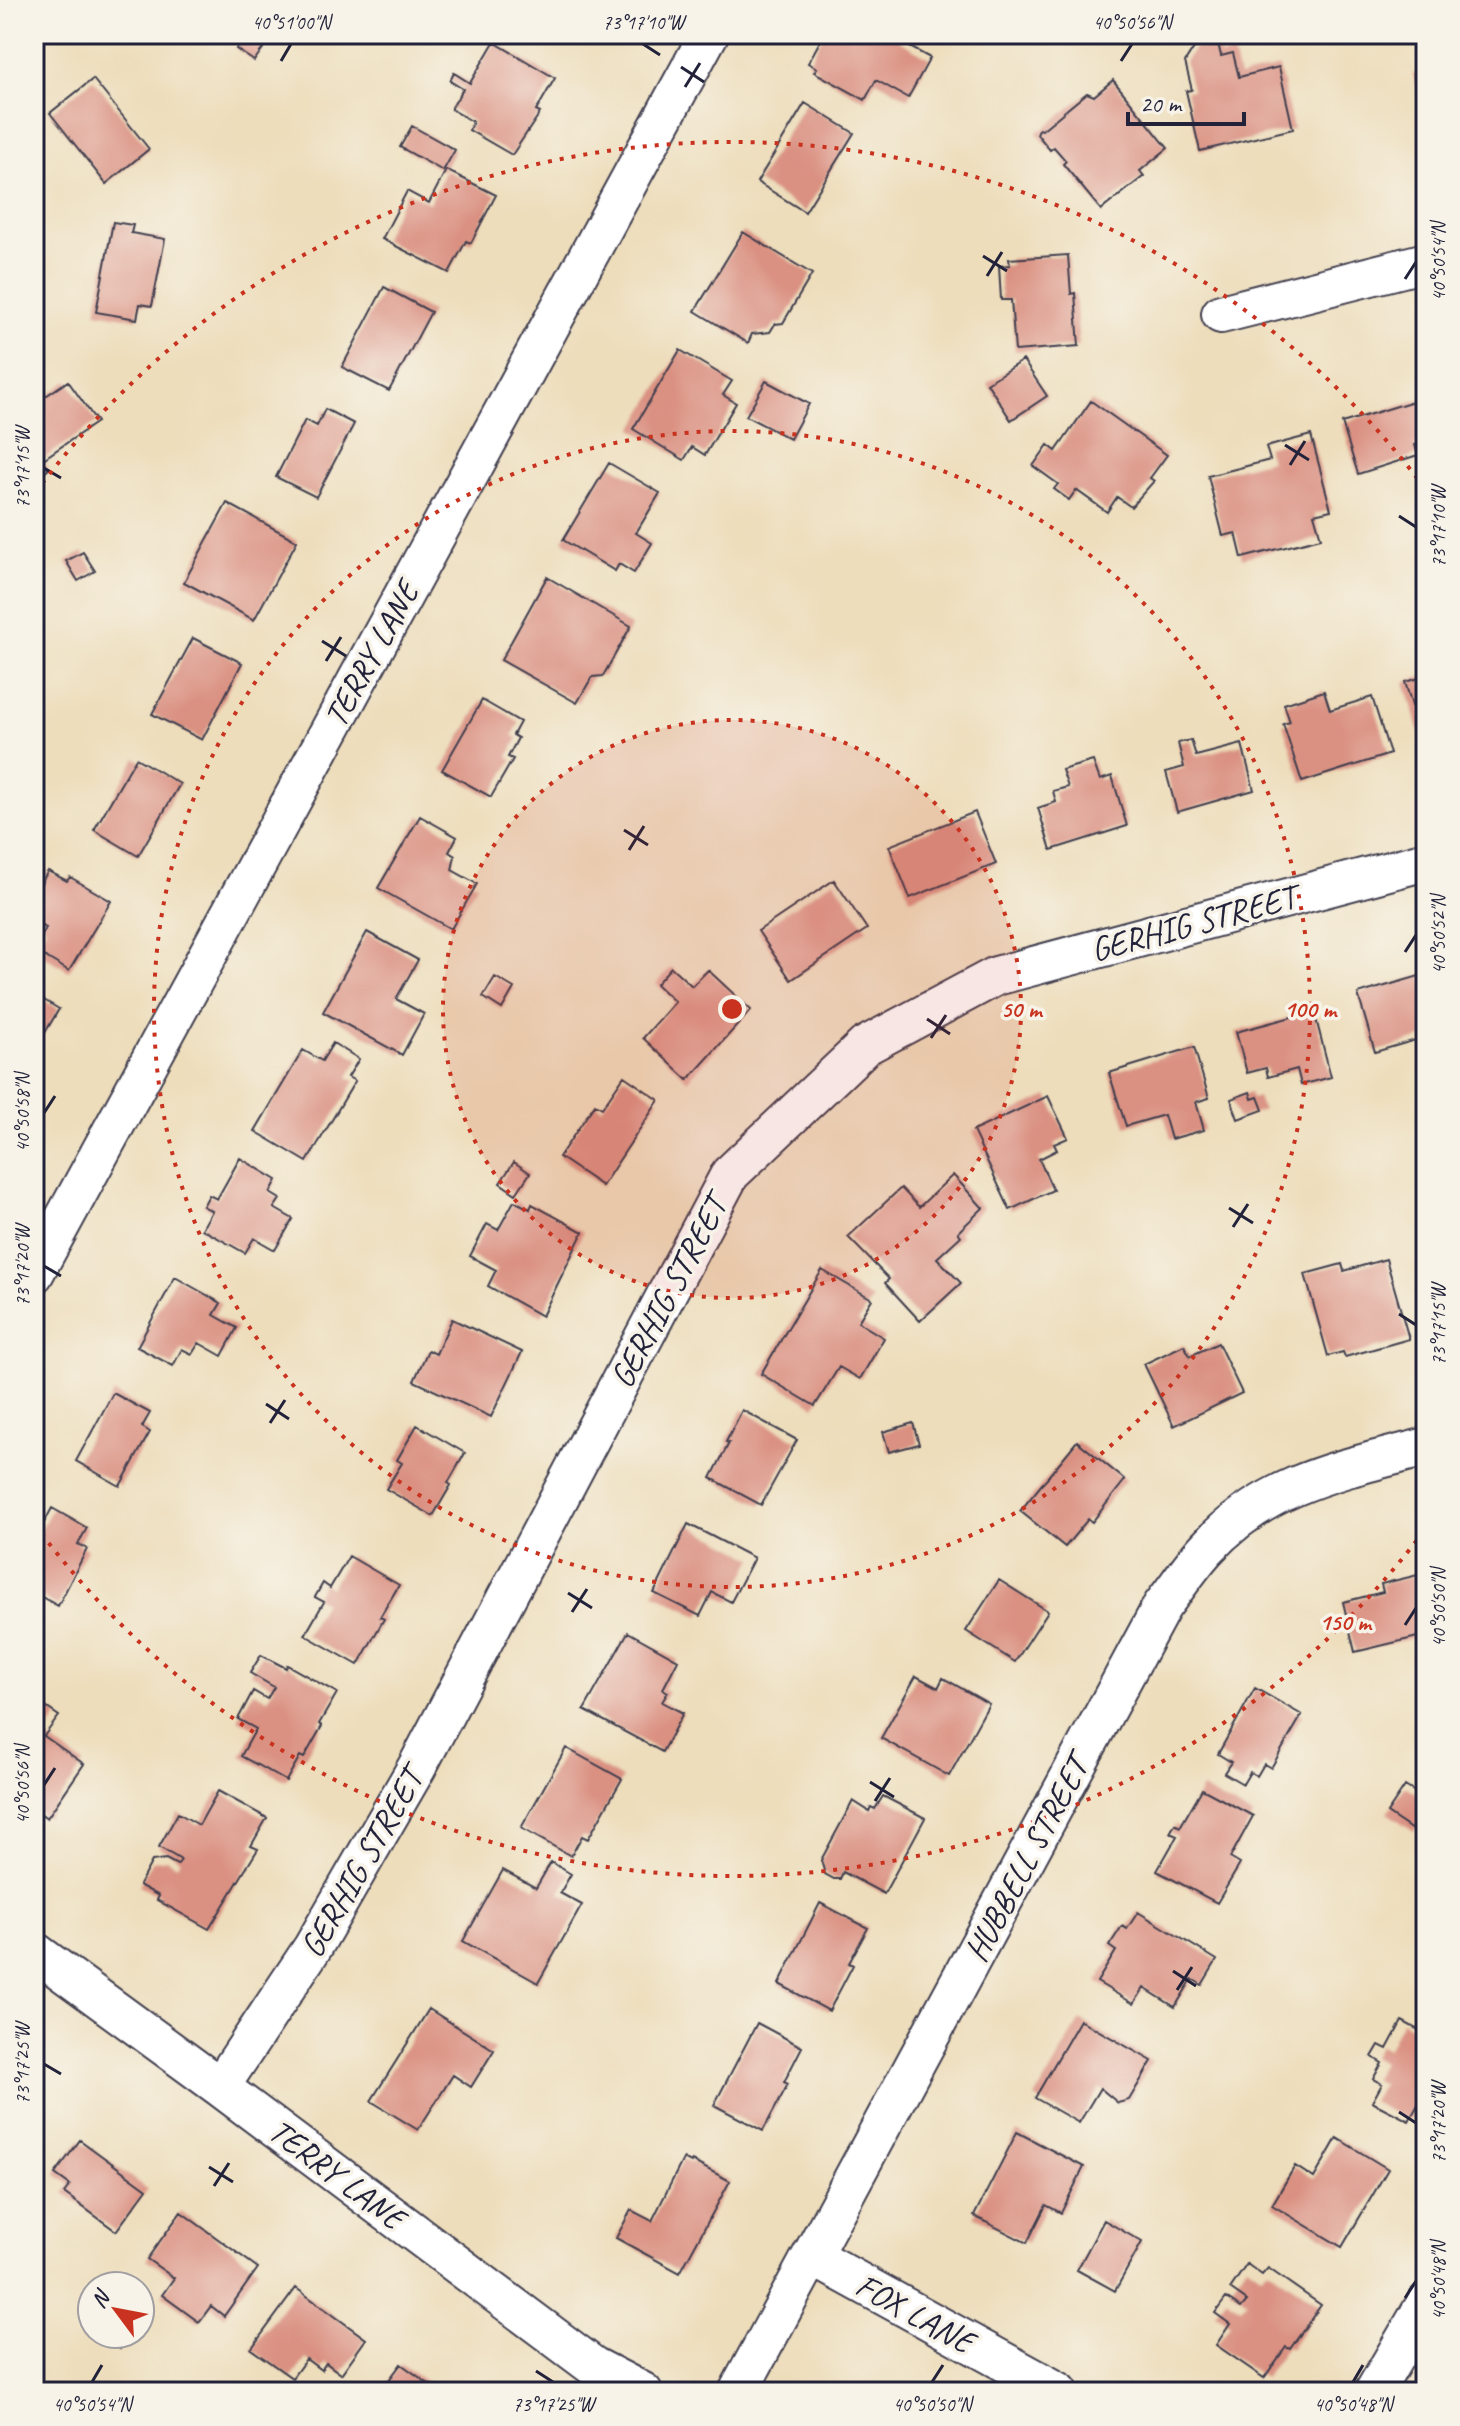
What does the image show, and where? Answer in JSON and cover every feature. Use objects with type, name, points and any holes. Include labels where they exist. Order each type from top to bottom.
[{"type":"street","name":"TERRY LANE","points":[[34,1274],[46,1220],[709,34]]},
{"type":"street","points":[[1221,314],[1426,262]]},
{"type":"street","name":"GERHIG STREET","points":[[220,2087],[313,1947],[417,1767],[730,1174],[865,1046],[996,976],[1426,861]]},
{"type":"street","name":"HUBBELL STREET","points":[[738,2392],[1162,1606],[1208,1547],[1262,1501],[1318,1475],[1426,1447]]},
{"type":"street","name":"TERRY LANE","points":[[34,1951],[593,2366],[643,2392]]},
{"type":"street","name":"FOX LANE","points":[[812,2256],[1059,2392]]},
{"type":"street","points":[[1374,2392],[1426,2303]]},
{"type":"building","points":[[246,34],[260,34],[269,40],[254,61],[236,49]]},
{"type":"building","points":[[824,34],[903,34],[899,41],[930,58],[908,98],[876,80],[865,100],[814,72],[817,68],[808,63]]},
{"type":"building","points":[[494,42],[555,78],[536,111],[540,113],[512,155],[469,130],[473,122],[451,109],[463,89],[450,81],[454,73],[470,83]]},
{"type":"building","points":[[1218,43],[1221,56],[1233,53],[1239,77],[1279,67],[1293,129],[1200,151],[1186,91],[1192,90],[1185,62],[1194,48]]},
{"type":"building","points":[[1426,52],[1425,115],[1413,74],[1423,71],[1418,54]]},
{"type":"building","points":[[93,79],[149,149],[106,184],[50,113]]},
{"type":"building","points":[[1113,80],[1168,148],[1140,171],[1144,176],[1101,210],[1063,164],[1066,161],[1054,147],[1050,150],[1037,134],[1039,129],[1042,130],[1087,93],[1094,96]]},
{"type":"building","points":[[805,103],[854,133],[805,212],[757,182]]},
{"type":"building","points":[[412,126],[455,150],[443,171],[400,147]]},
{"type":"building","points":[[446,170],[496,195],[471,243],[466,241],[449,273],[382,239],[407,191],[429,203]]},
{"type":"building","points":[[113,222],[133,225],[131,233],[165,239],[152,306],[140,304],[137,319],[96,312]]},
{"type":"building","points":[[743,232],[812,274],[783,323],[775,324],[770,332],[752,334],[748,343],[695,311]]},
{"type":"building","points":[[1068,255],[1079,346],[1015,351],[1011,300],[1001,300],[999,266],[1010,265],[1009,259]]},
{"type":"building","points":[[384,287],[431,312],[389,391],[342,367]]},
{"type":"building","points":[[680,350],[732,381],[723,395],[736,403],[705,455],[692,447],[684,460],[633,429]]},
{"type":"building","points":[[1023,360],[1047,396],[1011,420],[987,383]]},
{"type":"building","points":[[68,381],[97,422],[42,460],[49,469],[34,480],[34,404]]},
{"type":"building","points":[[766,381],[809,404],[790,439],[746,416]]},
{"type":"building","points":[[1420,399],[1426,417],[1426,442],[1415,445],[1418,455],[1358,474],[1342,423]]},
{"type":"building","points":[[1091,401],[1167,455],[1150,478],[1154,481],[1131,507],[1117,497],[1107,512],[1076,490],[1069,500],[1054,489],[1058,484],[1033,466],[1048,445],[1056,451]]},
{"type":"building","points":[[325,409],[354,424],[316,497],[276,477],[305,420],[317,426]]},
{"type":"building","points":[[1311,435],[1331,510],[1314,514],[1321,538],[1242,558],[1236,533],[1223,536],[1208,476],[1270,460],[1266,447]]},
{"type":"building","points":[[609,463],[660,493],[636,533],[652,543],[634,573],[619,564],[615,571],[563,540]]},
{"type":"building","points":[[227,503],[297,541],[254,620],[184,582]]},
{"type":"building","points":[[83,552],[95,571],[78,581],[66,561]]},
{"type":"building","points":[[547,577],[631,626],[603,676],[592,677],[577,703],[501,660]]},
{"type":"building","points":[[193,638],[242,663],[202,740],[152,714]]},
{"type":"building","points":[[1426,676],[1426,738],[1422,739],[1405,682]]},
{"type":"building","points":[[1324,691],[1330,710],[1372,697],[1390,754],[1302,782],[1283,724],[1290,722],[1284,704]]},
{"type":"building","points":[[482,700],[520,722],[513,735],[518,738],[508,757],[513,759],[491,797],[442,770]]},
{"type":"building","points":[[1191,740],[1196,756],[1242,744],[1254,790],[1177,812],[1166,772],[1184,767],[1178,743]]},
{"type":"building","points":[[136,758],[180,784],[138,856],[94,830]]},
{"type":"building","points":[[1093,761],[1100,780],[1112,776],[1127,826],[1051,850],[1038,808],[1056,802],[1053,791],[1068,787],[1062,770]]},
{"type":"building","points":[[975,812],[996,864],[910,898],[889,846]]},
{"type":"building","points":[[420,816],[457,837],[449,852],[455,856],[452,870],[477,884],[451,929],[378,888]]},
{"type":"building","points":[[48,871],[67,881],[70,877],[111,901],[69,971],[34,950],[46,928],[34,922],[34,895]]},
{"type":"building","points":[[834,880],[867,929],[791,980],[758,931]]},
{"type":"building","points":[[367,932],[418,960],[396,999],[424,1014],[402,1055],[323,1012]]},
{"type":"building","points":[[671,967],[692,986],[708,970],[751,1010],[688,1080],[643,1038],[675,1002],[656,984]]},
{"type":"building","points":[[1426,974],[1426,1037],[1375,1052],[1358,994]]},
{"type":"building","points":[[495,977],[514,988],[502,1009],[483,997]]},
{"type":"building","points":[[34,994],[59,1009],[34,1051]]},
{"type":"building","points":[[1314,1011],[1331,1077],[1301,1085],[1297,1069],[1268,1077],[1266,1068],[1247,1073],[1236,1032]]},
{"type":"building","points":[[333,1043],[359,1059],[348,1077],[355,1081],[307,1162],[255,1131],[303,1050],[322,1061]]},
{"type":"building","points":[[1194,1047],[1209,1098],[1196,1102],[1204,1130],[1171,1139],[1164,1115],[1126,1126],[1109,1073]]},
{"type":"building","points":[[624,1076],[659,1100],[602,1186],[559,1157],[595,1104],[602,1108]]},
{"type":"building","points":[[1250,1092],[1252,1099],[1258,1097],[1263,1110],[1238,1119],[1231,1099]]},
{"type":"building","points":[[1048,1096],[1068,1138],[1054,1144],[1057,1150],[1039,1159],[1053,1190],[1010,1210],[973,1131]]},
{"type":"building","points":[[240,1158],[277,1180],[270,1193],[280,1199],[274,1208],[293,1219],[275,1250],[254,1238],[245,1253],[202,1229],[212,1211],[203,1206],[209,1195],[217,1199]]},
{"type":"building","points":[[514,1162],[530,1173],[516,1194],[500,1183]]},
{"type":"building","points":[[953,1175],[983,1208],[958,1232],[961,1236],[937,1258],[961,1283],[920,1321],[885,1283],[889,1279],[848,1237],[901,1188],[919,1207]]},
{"type":"building","points":[[514,1201],[530,1209],[532,1204],[583,1232],[542,1316],[488,1286],[496,1270],[470,1256],[487,1224],[498,1230]]},
{"type":"building","points":[[1386,1259],[1409,1339],[1345,1357],[1343,1352],[1328,1356],[1305,1274],[1342,1264],[1344,1271]]},
{"type":"building","points":[[822,1270],[872,1299],[858,1322],[884,1338],[860,1379],[839,1367],[815,1406],[761,1374]]},
{"type":"building","points":[[175,1277],[221,1303],[214,1315],[237,1328],[222,1356],[199,1343],[192,1354],[182,1349],[173,1366],[137,1347]]},
{"type":"building","points":[[452,1319],[522,1352],[491,1417],[414,1381],[428,1350],[436,1354]]},
{"type":"building","points":[[1218,1343],[1242,1393],[1174,1426],[1144,1364],[1184,1345],[1190,1356]]},
{"type":"building","points":[[113,1393],[150,1413],[142,1427],[150,1432],[120,1486],[76,1461]]},
{"type":"building","points":[[742,1410],[797,1440],[761,1505],[711,1478]]},
{"type":"building","points":[[913,1423],[919,1444],[889,1452],[883,1432]]},
{"type":"building","points":[[417,1425],[465,1453],[433,1516],[386,1489],[402,1463],[397,1460]]},
{"type":"building","points":[[1077,1441],[1125,1480],[1092,1522],[1088,1519],[1065,1547],[1020,1511]]},
{"type":"building","points":[[52,1508],[87,1528],[78,1544],[87,1549],[58,1606],[34,1593],[34,1541]]},
{"type":"building","points":[[688,1524],[754,1558],[731,1602],[712,1592],[700,1616],[654,1593]]},
{"type":"building","points":[[349,1556],[399,1585],[358,1665],[305,1635],[324,1602],[315,1597],[323,1583],[330,1588]]},
{"type":"building","points":[[1426,1573],[1426,1635],[1355,1652],[1343,1602],[1383,1592],[1381,1584]]},
{"type":"building","points":[[999,1580],[1048,1611],[1015,1662],[966,1631]]},
{"type":"building","points":[[628,1632],[678,1660],[663,1689],[668,1692],[662,1702],[683,1713],[662,1752],[584,1710]]},
{"type":"building","points":[[261,1655],[286,1668],[287,1665],[337,1693],[304,1758],[300,1756],[286,1781],[241,1756],[256,1729],[238,1719],[253,1691],[267,1699],[274,1687],[250,1673]]},
{"type":"building","points":[[916,1676],[938,1688],[943,1678],[989,1704],[949,1776],[881,1738]]},
{"type":"building","points":[[1255,1688],[1302,1715],[1271,1768],[1264,1764],[1257,1776],[1250,1772],[1243,1784],[1224,1773],[1231,1762],[1218,1754]]},
{"type":"building","points":[[34,1699],[59,1716],[44,1736],[84,1764],[47,1818],[34,1809]]},
{"type":"building","points":[[566,1748],[622,1779],[588,1839],[582,1836],[571,1856],[521,1828]]},
{"type":"building","points":[[1405,1786],[1426,1799],[1426,1813],[1414,1831],[1387,1813]]},
{"type":"building","points":[[1202,1789],[1253,1816],[1230,1858],[1240,1864],[1217,1903],[1157,1871],[1177,1836],[1170,1833],[1175,1824],[1180,1827]]},
{"type":"building","points":[[218,1791],[267,1818],[251,1846],[258,1849],[209,1929],[157,1900],[159,1896],[139,1885],[152,1861],[166,1859],[177,1865],[181,1860],[159,1847],[178,1813],[199,1825]]},
{"type":"building","points":[[883,1796],[925,1818],[884,1894],[843,1872],[840,1879],[834,1879],[825,1874],[821,1860],[853,1801],[869,1811],[871,1807],[875,1809]]},
{"type":"building","points":[[551,1862],[571,1874],[560,1893],[582,1905],[538,1983],[463,1941],[503,1870],[536,1888]]},
{"type":"building","points":[[820,1903],[868,1928],[829,2011],[779,1984]]},
{"type":"building","points":[[1138,1912],[1217,1960],[1202,1985],[1192,1979],[1175,2007],[1144,1988],[1134,2004],[1097,1982],[1116,1951],[1109,1946],[1122,1926],[1127,1929]]},
{"type":"building","points":[[429,2009],[494,2050],[471,2087],[453,2075],[418,2130],[371,2101]]},
{"type":"building","points":[[1080,2020],[1152,2061],[1129,2100],[1118,2103],[1100,2088],[1079,2123],[1035,2098]]},
{"type":"building","points":[[1402,2021],[1426,2034],[1426,2090],[1409,2121],[1372,2102],[1382,2084],[1373,2079],[1382,2063],[1372,2057],[1379,2045],[1387,2049]]},
{"type":"building","points":[[757,2023],[802,2047],[784,2082],[788,2084],[763,2131],[714,2105]]},
{"type":"building","points":[[34,2085],[43,2091],[34,2107]]},
{"type":"building","points":[[1017,2132],[1084,2167],[1061,2213],[1046,2205],[1027,2243],[974,2216]]},
{"type":"building","points":[[1337,2138],[1388,2169],[1342,2247],[1272,2205],[1295,2166],[1314,2178]]},
{"type":"building","points":[[80,2140],[147,2189],[116,2231],[64,2193],[70,2185],[55,2174]]},
{"type":"building","points":[[683,2159],[730,2181],[680,2273],[616,2238],[631,2210],[652,2221]]},
{"type":"building","points":[[181,2212],[258,2268],[224,2316],[211,2306],[199,2322],[162,2295],[174,2278],[147,2259]]},
{"type":"building","points":[[1104,2220],[1142,2242],[1115,2291],[1077,2270]]},
{"type":"building","points":[[1247,2264],[1262,2275],[1268,2268],[1321,2305],[1290,2349],[1286,2347],[1264,2378],[1216,2345],[1230,2324],[1215,2313],[1226,2298],[1241,2308],[1247,2301],[1230,2289]]},
{"type":"building","points":[[296,2288],[366,2339],[341,2374],[326,2363],[321,2370],[306,2359],[292,2378],[251,2349]]},
{"type":"building","points":[[401,2364],[440,2392],[380,2392]]}]
